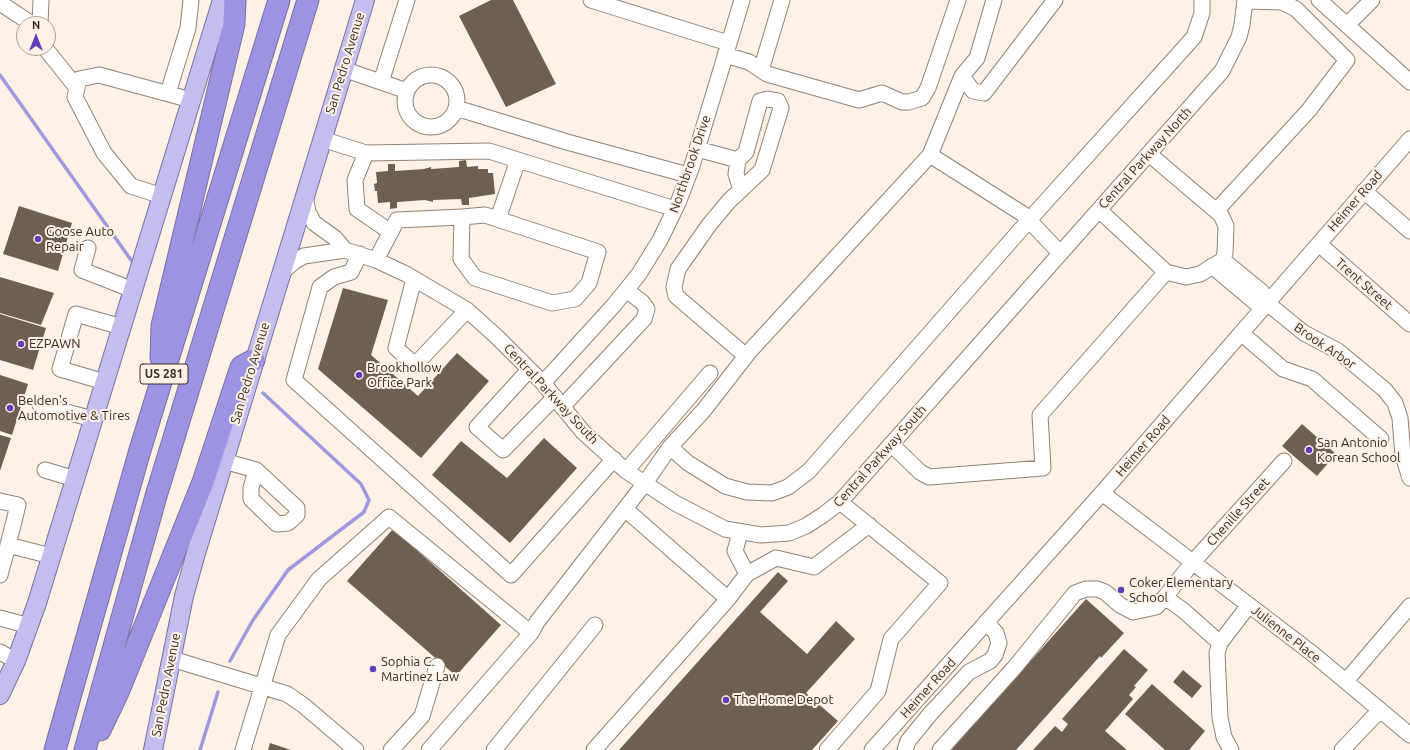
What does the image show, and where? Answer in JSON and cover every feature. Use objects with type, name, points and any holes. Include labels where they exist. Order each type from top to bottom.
[{"type":"highway","points":[[160,386],[162,326],[234,24],[235,0]]},
{"type":"highway","name":"US 281","points":[[55,750],[102,581],[160,386],[279,0]]},
{"type":"highway","name":"US 281","points":[[85,750],[156,496],[308,0]]},
{"type":"highway","points":[[91,750],[119,690],[194,507],[216,447],[241,367],[254,360]]},
{"type":"main road","points":[[0,694],[16,661],[29,626],[222,0]]},
{"type":"main road","name":"San Pedro Avenue","points":[[154,750],[190,575],[254,360],[365,0]]},
{"type":"street","points":[[40,16],[41,0]]},
{"type":"street","points":[[168,93],[188,28],[191,0]]},
{"type":"street","points":[[381,82],[406,0]]},
{"type":"street","points":[[591,0],[727,49],[767,74],[859,100],[882,93],[902,102],[909,102],[922,98],[928,88],[958,0]]},
{"type":"street","points":[[761,70],[782,0]]},
{"type":"street","points":[[429,750],[531,633],[537,622],[645,483],[670,447],[704,410],[746,356],[930,155],[962,76],[977,58],[994,0]]},
{"type":"street","points":[[962,76],[973,91],[984,93],[1055,0]]},
{"type":"street","points":[[670,447],[688,463],[725,486],[747,492],[772,493],[788,487],[809,471],[1030,220],[1194,37],[1202,12],[1202,0]]},
{"type":"street","points":[[1216,211],[1309,110],[1346,60],[1296,9],[1282,2],[1245,0]]},
{"type":"street","name":"Central Parkway North","points":[[1018,301],[1222,71],[1235,49],[1239,37],[1245,0]]},
{"type":"street","points":[[1319,0],[1410,82]]},
{"type":"street","points":[[1347,25],[1372,0]]},
{"type":"street","name":"Northbrook Drive","points":[[543,383],[626,290],[639,274],[660,240],[675,209],[697,149],[727,49],[738,1]]},
{"type":"street","points":[[0,3],[20,16]]},
{"type":"street","points":[[51,56],[77,88]]},
{"type":"street","points":[[343,69],[408,91]]},
{"type":"street","points":[[162,196],[131,186],[104,153],[75,97],[79,79],[98,76],[192,100]]},
{"type":"street","points":[[429,76],[441,77],[453,87],[456,94],[456,108],[452,117],[446,122],[430,127],[422,125],[410,115],[406,99],[408,91],[418,79],[429,76]]},
{"type":"street","points":[[741,190],[736,174],[738,160],[746,152],[760,101],[768,98],[778,101],[781,108],[762,170],[741,190],[729,201],[709,225],[678,269],[674,287],[676,296],[746,356]]},
{"type":"street","points":[[456,108],[567,142],[688,176]]},
{"type":"street","points":[[322,139],[366,153],[489,151],[675,209]]},
{"type":"street","name":"Heimer Road","points":[[872,750],[1102,493],[1410,139]]},
{"type":"street","points":[[697,149],[738,160]]},
{"type":"street","points":[[366,153],[355,180],[357,209],[390,231]]},
{"type":"street","points":[[1099,210],[1166,272],[1186,278],[1200,274],[1218,263],[1226,246],[1226,226],[1221,215],[1148,154]]},
{"type":"street","points":[[930,155],[1030,220],[1060,253]]},
{"type":"street","points":[[498,219],[518,160]]},
{"type":"street","points":[[1364,191],[1410,231]]},
{"type":"street","points":[[305,194],[308,212],[314,223],[335,238],[345,250],[334,277]]},
{"type":"street","points":[[376,260],[397,220],[486,215],[598,252],[589,284],[575,299],[552,303],[474,278],[461,259],[462,217]]},
{"type":"street","name":"Trent Street","points":[[1319,244],[1410,324]]},
{"type":"street","points":[[88,248],[82,270],[133,290]]},
{"type":"street","name":"Central Parkway South","points":[[281,273],[294,261],[304,256],[345,250],[376,260],[414,278],[467,310],[497,336],[543,383],[583,432],[626,471],[675,503],[701,518],[725,529],[740,533],[772,535],[789,533],[818,519],[840,502],[1018,301]]},
{"type":"street","points":[[360,254],[351,272],[334,277],[320,287],[294,380],[511,575],[614,459]]},
{"type":"street","name":"Brook Arbor","points":[[1218,263],[1262,292],[1267,303],[1304,333],[1338,351],[1385,390],[1395,403],[1400,418],[1403,456],[1410,478]]},
{"type":"street","points":[[891,444],[920,472],[929,477],[1043,468],[1040,415],[1166,272]]},
{"type":"street","points":[[414,278],[396,348],[415,365],[467,310]]},
{"type":"street","points":[[529,370],[477,427],[504,450],[559,402],[644,319],[647,309],[642,302],[626,290]]},
{"type":"street","points":[[105,382],[60,369],[76,314],[122,327]]},
{"type":"street","points":[[1241,333],[1283,369],[1312,379],[1380,439]]},
{"type":"street","points":[[626,471],[710,373]]},
{"type":"street","points":[[40,405],[94,419]]},
{"type":"street","points":[[224,461],[256,470]]},
{"type":"street","name":"Chenille Street","points":[[940,750],[1015,667],[1075,593],[1086,589],[1097,588],[1105,592],[1120,605],[1133,612],[1156,607],[1193,562],[1284,461]]},
{"type":"street","points":[[46,470],[75,480]]},
{"type":"street","name":"Julienne Place","points":[[1102,493],[1249,605],[1346,681],[1410,734]]},
{"type":"street","points":[[0,500],[18,505],[0,575]]},
{"type":"street","points":[[827,750],[878,691],[891,639],[940,583],[840,502]]},
{"type":"street","points":[[625,509],[728,599]]},
{"type":"street","points":[[243,750],[278,635],[314,586],[389,517],[531,633]]},
{"type":"street","points":[[594,750],[728,599],[747,574],[776,558],[814,566],[869,525]]},
{"type":"street","points":[[740,533],[735,551],[747,574]]},
{"type":"street","points":[[8,545],[51,556]]},
{"type":"street","points":[[1165,597],[1184,611],[1220,643]]},
{"type":"street","points":[[1231,750],[1224,737],[1220,718],[1217,653],[1220,643],[1249,605]]},
{"type":"street","points":[[1346,681],[1410,606]]},
{"type":"street","points":[[0,618],[29,626]]},
{"type":"street","points":[[905,750],[908,741],[969,672],[990,661],[995,655],[999,643],[996,633],[986,622]]},
{"type":"street","points":[[494,750],[595,625]]},
{"type":"street","points":[[0,652],[16,661]]},
{"type":"street","points":[[172,659],[262,685],[287,694],[303,704],[356,750]]},
{"type":"street","points":[[391,750],[422,716],[437,666]]},
{"type":"street","points":[[1342,750],[1380,710]]},
{"type":"building","points":[[491,0],[513,0],[556,84],[506,107],[459,16]]},
{"type":"building","points":[[466,160],[467,167],[478,166],[478,169],[488,169],[488,173],[493,173],[495,194],[469,198],[469,205],[462,205],[461,199],[433,200],[433,202],[425,200],[397,202],[397,208],[390,209],[390,202],[378,203],[377,191],[375,191],[374,184],[377,183],[376,172],[388,171],[388,164],[395,164],[395,171],[424,169],[431,167],[431,169],[459,167],[459,161]]},
{"type":"building","name":"Goose Auto Repair","points":[[19,206],[72,223],[58,271],[3,254]]},
{"type":"building","points":[[0,277],[54,293],[41,325],[0,313]]},
{"type":"building","name":"Brookhollow Office Park","points":[[343,288],[388,300],[371,355],[418,396],[457,353],[489,381],[421,458],[318,369]]},
{"type":"building","name":"EZPAWN","points":[[0,314],[46,328],[33,370],[0,360]]},
{"type":"building","name":"Belden's Automotive & Tires","points":[[0,375],[28,384],[12,435],[0,431]]},
{"type":"building","name":"San Antonio Korean School","points":[[1302,424],[1336,454],[1317,476],[1282,446]]},
{"type":"building","points":[[0,435],[11,438],[0,471]]},
{"type":"building","points":[[544,438],[577,468],[510,543],[432,475],[461,441],[507,478]]},
{"type":"building","points":[[393,529],[501,625],[456,676],[347,581]]},
{"type":"building","name":"The Home Depot","points":[[778,572],[788,581],[760,612],[807,654],[836,621],[855,639],[806,693],[838,721],[812,750],[619,750]]},
{"type":"building","points":[[1086,599],[1124,633],[1101,658],[1100,656],[1016,750],[951,750]]},
{"type":"building","points":[[1124,649],[1148,670],[1134,686],[1136,687],[1129,695],[1133,699],[1105,731],[1127,750],[1033,750],[1055,726],[1062,732],[1068,724],[1062,719]]},
{"type":"building","points":[[1183,670],[1202,686],[1192,698],[1173,682]]},
{"type":"building","points":[[1152,684],[1205,731],[1189,750],[1165,750],[1125,714]]},
{"type":"building","points":[[270,743],[291,750],[268,750]]},
{"type":"waterway","points":[[0,75],[131,260]]},
{"type":"waterway","points":[[230,661],[253,620],[288,570],[364,512],[369,500],[361,484],[263,393]]},
{"type":"waterway","points":[[200,750],[218,692]]},
{"type":"place","name":"Goose Auto Repair","points":[[38,239]]},
{"type":"place","name":"EZPAWN","points":[[21,344]]},
{"type":"place","name":"Brookhollow Office Park","points":[[359,375]]},
{"type":"place","name":"Belden's Automotive & Tires","points":[[10,408]]},
{"type":"place","name":"San Antonio Korean School","points":[[1309,450]]},
{"type":"place","name":"Coker Elementary School","points":[[1121,590]]},
{"type":"place","name":"Sophia C. Martinez Law","points":[[373,669]]},
{"type":"place","name":"The Home Depot","points":[[726,700]]}]
